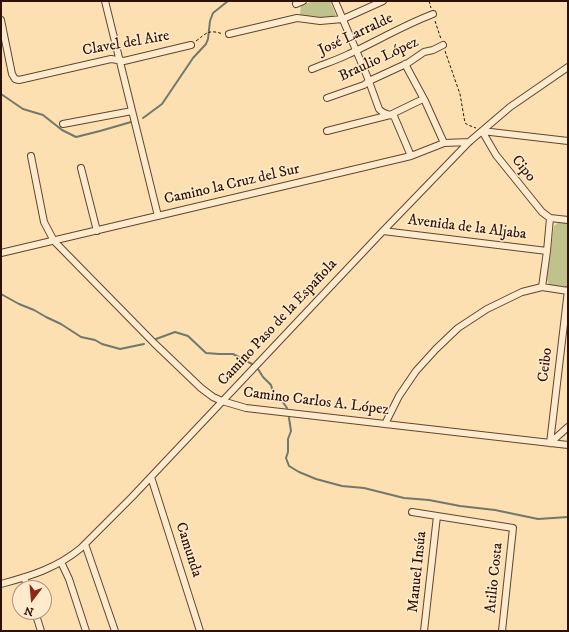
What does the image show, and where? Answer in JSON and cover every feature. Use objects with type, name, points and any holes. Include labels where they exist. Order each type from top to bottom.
[{"type":"street","points":[[104,1],[158,216]]},
{"type":"street","points":[[296,4],[303,1]]},
{"type":"street","points":[[335,1],[369,81],[379,109],[384,114],[394,116],[411,156]]},
{"type":"street","points":[[229,34],[297,18],[320,22],[343,19],[383,1]]},
{"type":"street","name":"José Larralde","points":[[312,69],[349,54],[433,14]]},
{"type":"street","name":"Clavel del Aire","points":[[1,20],[12,74],[15,79],[19,80],[111,59],[119,59],[124,61],[191,45]]},
{"type":"street","name":"Braulio López","points":[[327,98],[364,85],[369,81],[405,64],[424,52],[433,50],[443,45]]},
{"type":"street","points":[[405,64],[444,143]]},
{"type":"street","name":"Camino Paso de la Española","points":[[1,584],[36,574],[72,556],[151,477],[469,142],[510,107],[568,67]]},
{"type":"street","points":[[327,131],[390,115],[423,99]]},
{"type":"street","points":[[63,124],[132,111]]},
{"type":"street","points":[[482,131],[568,141]]},
{"type":"street","name":"Cipo","points":[[482,131],[503,164],[542,212],[550,218]]},
{"type":"street","name":"Camino la Cruz del Sur","points":[[1,254],[411,156],[444,143],[469,142]]},
{"type":"street","name":"Camino Carlos A. López","points":[[31,156],[44,222],[54,241],[154,344],[201,388],[213,397],[246,408],[568,445]]},
{"type":"street","points":[[81,168],[97,230]]},
{"type":"street","points":[[550,218],[568,220]]},
{"type":"street","name":"Avenida de la Aljaba","points":[[542,287],[550,218]]},
{"type":"street","name":"Avenida de la Aljaba","points":[[383,231],[547,251]]},
{"type":"street","points":[[385,424],[399,396],[416,371],[436,348],[458,328],[487,309],[522,292],[542,287],[568,290]]},
{"type":"street","name":"Ceibo","points":[[550,443],[568,290]]},
{"type":"street","points":[[550,443],[568,427]]},
{"type":"street","name":"Camunda","points":[[151,477],[200,631]]},
{"type":"street","points":[[412,512],[437,516]]},
{"type":"street","name":"Atilio Costa","points":[[437,516],[513,528],[502,631]]},
{"type":"street","name":"Manuel Insúa","points":[[424,631],[437,516]]},
{"type":"street","points":[[85,544],[115,631]]},
{"type":"street","points":[[61,562],[69,579],[86,631]]},
{"type":"street","points":[[38,620],[41,631]]},
{"type":"path","points":[[429,1],[460,94],[466,123],[482,131]]},
{"type":"path","name":"Clavel del Aire","points":[[191,45],[205,34],[214,31],[222,34],[229,34]]},
{"type":"green space","points":[[313,1],[330,1],[336,15],[326,18],[300,15],[301,6]]},
{"type":"green space","points":[[562,222],[568,222],[568,288],[549,285],[547,279],[554,226]]},
{"type":"waterway","points":[[143,118],[162,104],[193,58],[206,44],[213,13],[228,1]]},
{"type":"waterway","points":[[1,94],[23,109],[43,115],[62,130],[76,137],[131,122]]},
{"type":"waterway","points":[[1,294],[61,324],[81,337],[95,340],[102,344],[120,349],[144,344]]},
{"type":"waterway","points":[[156,339],[175,332],[188,336],[206,353],[233,354],[252,364]]},
{"type":"waterway","points":[[258,369],[271,385],[274,395],[280,398],[287,408]]},
{"type":"waterway","points":[[289,418],[291,431],[288,439],[288,452],[286,458],[289,466],[316,479],[342,486],[364,488],[404,498],[429,500],[460,506],[495,510],[538,519],[568,517]]}]
